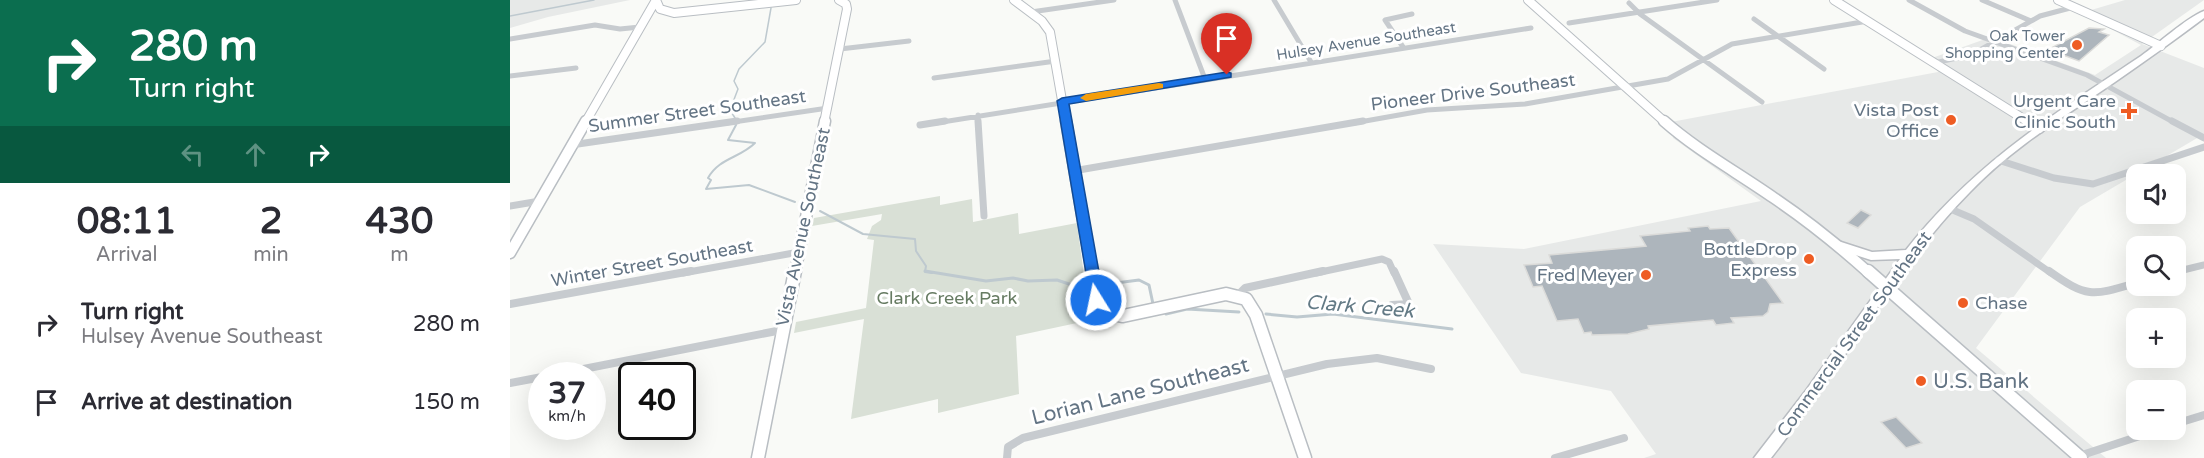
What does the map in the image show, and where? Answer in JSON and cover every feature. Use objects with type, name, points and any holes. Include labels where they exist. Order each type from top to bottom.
[{"type":"main road","points":[[656,0],[660,9],[668,12]]},
{"type":"main road","points":[[510,253],[656,0]]},
{"type":"main road","points":[[647,14],[693,13],[795,0]]},
{"type":"main road","name":"Vista Avenue Southeast","points":[[758,458],[848,9],[846,4],[839,0]]},
{"type":"main road","points":[[1014,0],[1048,28],[1056,61],[1096,300],[1101,310],[1113,315],[1131,315],[1214,296],[1238,295],[1252,304],[1305,458]]},
{"type":"main road","points":[[1528,0],[1623,87],[1706,156],[1782,204],[1838,245],[2080,457]]},
{"type":"main road","points":[[1834,0],[2039,128]]},
{"type":"main road","points":[[2058,0],[2161,46]]},
{"type":"main road","name":"Commercial Street Southeast","points":[[1762,458],[1800,411],[1886,286],[1948,208],[1998,160],[2039,128],[2161,46],[2204,14]]},
{"type":"main road","points":[[1838,245],[1871,256],[1910,255]]},
{"type":"street","points":[[1031,12],[1114,0]]},
{"type":"street","points":[[1175,0],[1205,79]]},
{"type":"street","points":[[1274,0],[1311,62]]},
{"type":"street","points":[[1569,23],[1717,0]]},
{"type":"street","points":[[1909,0],[1952,24],[2104,84],[2204,138]]},
{"type":"street","points":[[1982,0],[2031,21]]},
{"type":"street","points":[[1629,3],[1762,102]]},
{"type":"street","points":[[1934,63],[1971,55],[2040,16],[2074,7]]},
{"type":"street","points":[[1403,47],[1385,20],[1412,14]]},
{"type":"street","points":[[1754,19],[1824,69]]},
{"type":"street","name":"Pioneer Drive Southeast","points":[[1073,171],[1427,110],[1525,104],[1677,77],[1725,46],[1868,21]]},
{"type":"street","points":[[512,38],[595,25],[620,29],[640,27]]},
{"type":"street","name":"Hulsey Avenue Southeast","points":[[920,125],[1532,28]]},
{"type":"street","points":[[840,49],[909,41]]},
{"type":"street","points":[[934,78],[1056,61]]},
{"type":"street","points":[[510,76],[576,68]]},
{"type":"street","name":"Summer Street Southeast","points":[[571,145],[828,108]]},
{"type":"street","points":[[978,115],[984,216]]},
{"type":"street","points":[[1998,160],[2054,178],[2093,184],[2204,147]]},
{"type":"street","points":[[510,206],[540,201]]},
{"type":"street","points":[[1948,208],[1974,219],[2067,286],[2082,293],[2098,294],[2126,286]]},
{"type":"street","name":"Winter Street Southeast","points":[[510,303],[799,252]]},
{"type":"street","points":[[1238,295],[1245,288],[1382,259],[1389,262],[1409,304],[1392,305]]},
{"type":"street","points":[[2186,270],[2204,265]]},
{"type":"street","points":[[606,365],[782,330]]},
{"type":"street","name":"Lorian Lane Southeast","points":[[1007,458],[1008,447],[1012,443],[1277,376],[1358,359],[1377,358],[1431,369]]},
{"type":"street","points":[[510,383],[528,380]]},
{"type":"street","points":[[2186,421],[2204,415]]},
{"type":"street","points":[[1555,458],[1624,438]]},
{"type":"street","points":[[2080,457],[2129,440]]},
{"type":"shaded area","points":[[510,0],[630,0],[548,17],[510,28]]},
{"type":"shaded area","points":[[2125,0],[2204,0],[2142,44],[2204,68],[2204,134],[2153,164],[2126,164],[2126,180],[2080,207],[1976,348],[2106,458],[1644,458],[1656,454],[1611,391],[1521,373],[1433,244],[1524,249],[1761,201],[1673,138],[1671,122],[1938,72],[1932,58],[1991,37],[2095,75],[2141,45],[2081,13]]},
{"type":"green space","name":"Clark Creek Park","points":[[940,196],[940,205],[972,199],[973,222],[1018,213],[1019,234],[1077,223],[1084,276],[1088,276],[1090,290],[1086,291],[1091,320],[1016,336],[1019,394],[938,413],[938,399],[851,419],[864,319],[794,333],[796,322],[866,308],[874,240],[867,239],[872,226],[881,220],[882,214],[812,226],[814,218]]},
{"type":"building","name":"Oak Tower Shopping Center","points":[[2089,28],[2104,29],[2099,32],[2109,35],[2079,61],[2055,52],[2059,49],[2053,47]]},
{"type":"building","points":[[1861,210],[1871,215],[1858,228],[1847,223]]},
{"type":"building","name":"Fred Meyer","points":[[1708,226],[1710,229],[1729,228],[1783,303],[1770,304],[1768,312],[1763,316],[1731,318],[1734,323],[1716,325],[1713,320],[1648,326],[1649,329],[1628,334],[1592,335],[1591,332],[1584,333],[1578,319],[1557,321],[1542,286],[1533,287],[1524,265],[1552,263],[1549,255],[1646,246],[1640,236],[1690,231],[1688,228]]},
{"type":"building","points":[[1896,417],[1922,443],[1906,448],[1881,422]]},
{"type":"waterway","points":[[510,16],[594,0]]},
{"type":"waterway","name":"Clark Creek","points":[[735,118],[730,110],[738,89],[734,81],[739,69],[765,42],[771,8]]},
{"type":"waterway","name":"Clark Creek","points":[[736,125],[728,140],[755,143],[718,166],[708,178],[711,180],[706,189],[749,185],[795,202]]},
{"type":"waterway","name":"Clark Creek","points":[[820,211],[863,234],[915,239],[916,251],[926,266],[925,271]]},
{"type":"waterway","name":"Clark Creek","points":[[925,271],[986,281],[1013,278],[1028,281],[1057,280],[1078,287]]},
{"type":"waterway","name":"Clark Creek","points":[[925,271],[932,273]]},
{"type":"waterway","name":"Clark Creek","points":[[1116,283],[1139,280],[1149,285],[1153,304]]},
{"type":"waterway","name":"Clark Creek","points":[[1166,314],[1187,309],[1239,312]]},
{"type":"waterway","name":"Clark Creek","points":[[1266,314],[1297,317],[1333,314],[1452,329]]},
{"type":"slow traffic","points":[[1086,98],[1159,86]]},
{"type":"place","name":"Oak Tower Shopping Center","points":[[2077,45]]},
{"type":"place","name":"Urgent Care Clinic South","points":[[2129,111]]},
{"type":"place","name":"Vista Post Office","points":[[1951,120]]},
{"type":"place","name":"BottleDrop Express","points":[[1809,259]]},
{"type":"place","name":"Fred Meyer","points":[[1646,275]]},
{"type":"place","name":"Chase","points":[[1963,303]]},
{"type":"place","name":"U.S. Bank","points":[[1921,381]]},
{"type":"route","points":[[1096,300],[1062,101],[1227,75]]}]
